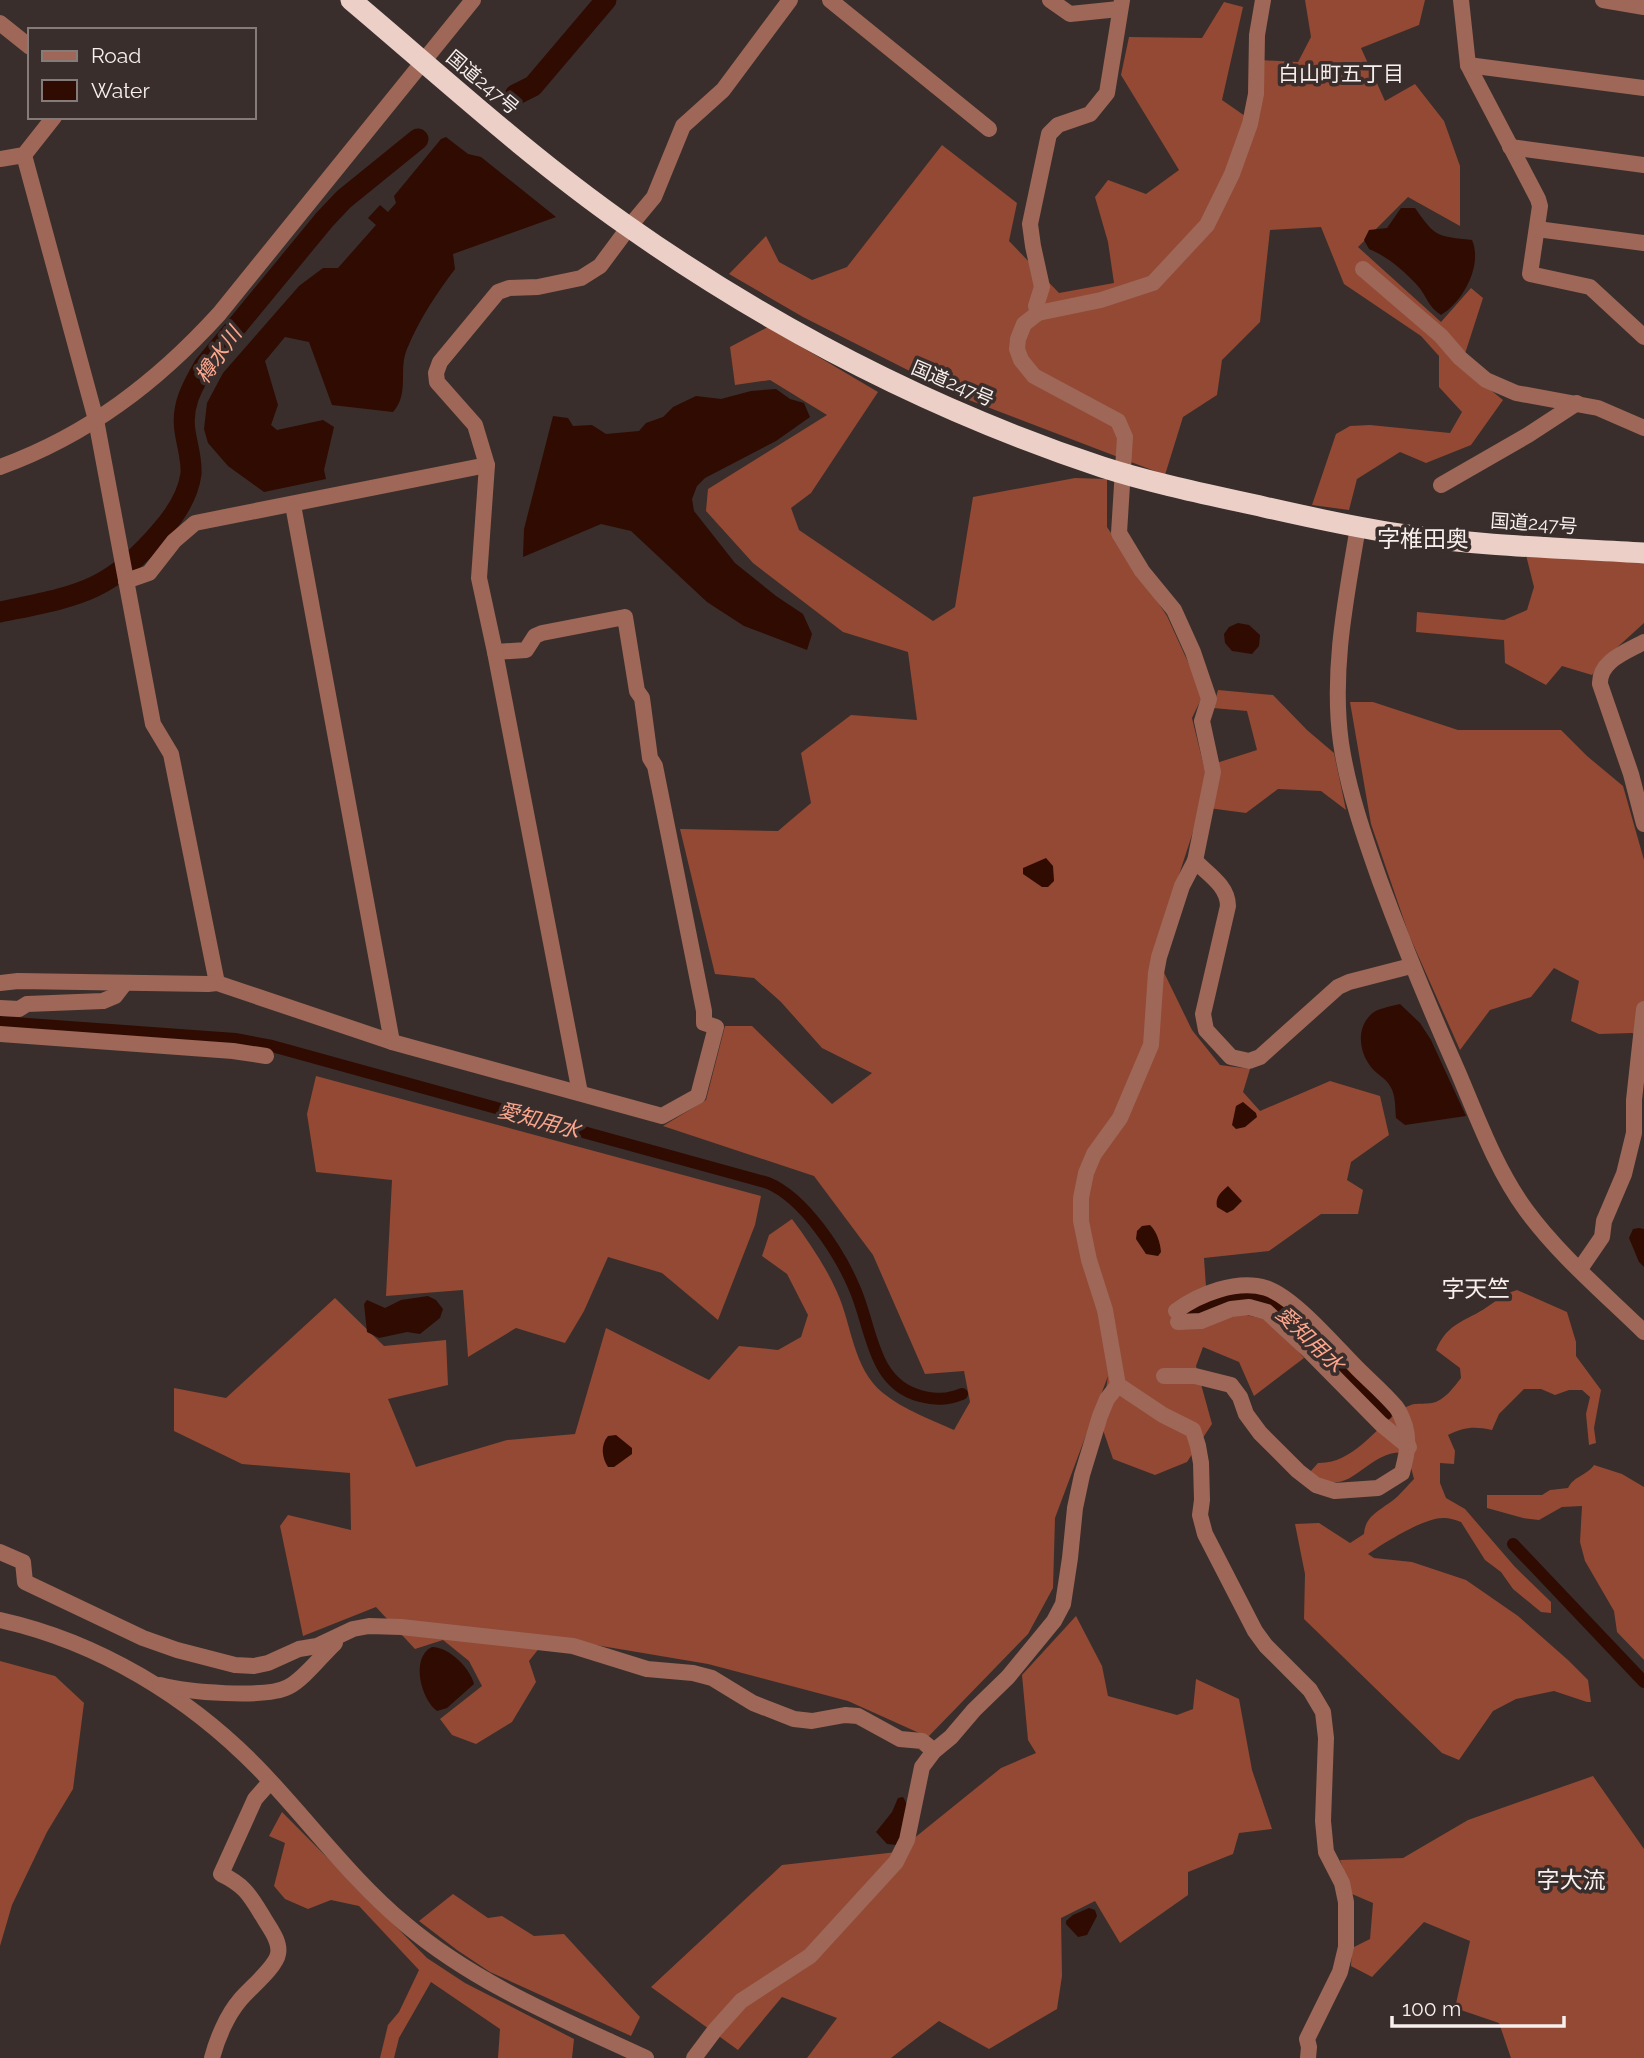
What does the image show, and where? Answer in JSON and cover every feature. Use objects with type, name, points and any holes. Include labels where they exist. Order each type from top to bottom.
[{"type":"highway","name":"国道247号","points":[[351,0],[577,190],[629,227],[742,301],[793,330],[888,380],[971,416],[1116,471],[1180,488],[1358,527],[1446,540],[1644,553]]},
{"type":"street","points":[[0,467],[60,440],[96,419],[157,376],[186,350],[219,314],[473,0]]},
{"type":"street","points":[[580,1093],[479,578],[487,465],[475,425],[437,382],[436,373],[440,362],[498,292],[509,288],[564,283],[589,275],[600,266],[654,197],[683,126],[723,90],[790,0]]},
{"type":"street","points":[[830,0],[989,129]]},
{"type":"street","points":[[1038,313],[1042,288],[1030,224],[1049,134],[1058,125],[1090,114],[1107,93],[1120,5],[1070,15],[1050,0]]},
{"type":"street","points":[[1263,0],[1257,34],[1256,94],[1250,124],[1232,174],[1207,225],[1153,283],[1129,293],[1038,313],[1024,324],[1017,349],[1026,369],[1043,382],[1118,421],[1125,437],[1119,533],[1142,571],[1174,610],[1193,652],[1209,699],[1202,720],[1213,772],[1195,861],[1182,886],[1159,957],[1151,1045],[1120,1118],[1094,1154],[1082,1186],[1081,1221],[1089,1260],[1105,1310],[1118,1385],[1163,1415],[1193,1430],[1201,1463],[1202,1527],[1255,1631],[1266,1646],[1301,1679],[1323,1712],[1326,1738],[1323,1821],[1326,1852],[1342,1883],[1346,1902],[1346,1947],[1340,1972],[1307,2039],[1310,2047],[1308,2058]]},
{"type":"street","points":[[1461,0],[1468,65],[1538,199],[1537,229],[1530,274],[1590,287],[1644,337]]},
{"type":"street","points":[[1603,0],[1644,7]]},
{"type":"street","points":[[0,23],[28,45]]},
{"type":"street","points":[[1468,65],[1644,88]]},
{"type":"street","points":[[0,159],[24,155],[52,119]]},
{"type":"street","points":[[1510,147],[1644,165]]},
{"type":"street","points":[[24,155],[96,419],[153,723],[171,754],[217,983]]},
{"type":"street","points":[[1537,229],[1644,243]]},
{"type":"street","points":[[1363,269],[1441,336],[1460,358],[1486,380],[1516,393],[1577,403],[1612,413],[1644,428]]},
{"type":"street","points":[[1441,485],[1517,442],[1577,403]]},
{"type":"street","points":[[125,572],[149,573],[174,541],[195,523],[487,465]]},
{"type":"street","points":[[293,505],[392,1042]]},
{"type":"street","points":[[1358,527],[1339,651],[1341,742],[1351,792],[1368,848],[1411,967],[1505,1176],[1541,1227],[1644,1332]]},
{"type":"street","points":[[0,982],[217,983],[392,1042],[662,1116],[698,1096],[716,1027],[704,1023],[704,1011],[668,829],[664,823],[655,766],[650,758],[642,698],[637,691],[625,617],[542,633],[535,636],[526,650],[495,652]]},
{"type":"street","points":[[1644,642],[1611,661],[1600,676],[1600,684],[1631,774],[1644,824]]},
{"type":"street","points":[[1195,861],[1228,896],[1203,1014],[1206,1030],[1231,1057],[1249,1061],[1260,1057],[1338,987],[1411,967]]},
{"type":"street","points":[[0,1008],[19,1009],[27,1004],[103,1002],[115,996],[125,983]]},
{"type":"street","points":[[1580,1269],[1602,1237],[1604,1221],[1624,1174],[1634,1133],[1634,1100],[1644,1009]]},
{"type":"street","points":[[0,1034],[233,1051],[266,1056]]},
{"type":"street","points":[[1164,1377],[1195,1376],[1231,1385],[1240,1397],[1246,1414],[1278,1452],[1316,1485],[1335,1491],[1378,1488],[1402,1473],[1409,1447],[1405,1426],[1397,1409],[1278,1293],[1249,1285],[1227,1287],[1188,1301],[1177,1316],[1201,1321],[1231,1309],[1249,1307],[1267,1312],[1381,1424],[1409,1447]]},
{"type":"street","points":[[694,2058],[715,2029],[741,2001],[810,1956],[896,1862],[908,1840],[922,1768],[934,1751],[951,1737],[1008,1677],[1054,1621],[1063,1604],[1075,1508],[1082,1475],[1100,1416],[1107,1399],[1118,1385]]},
{"type":"street","points":[[0,1552],[23,1562],[24,1581],[61,1599],[143,1638],[235,1665],[268,1664],[299,1649],[317,1646],[353,1629],[369,1626],[401,1627],[573,1646],[647,1669],[693,1673],[712,1678],[753,1703],[794,1719],[812,1721],[845,1715],[858,1716],[900,1739],[922,1741],[934,1751]]},
{"type":"street","points":[[0,1620],[53,1635],[86,1648],[134,1671],[189,1707],[227,1739],[270,1782],[403,1923],[471,1973],[646,2058]]},
{"type":"street","points":[[152,1683],[171,1688],[274,1693],[291,1686],[341,1636]]},
{"type":"street","points":[[212,2058],[216,2044],[237,2003],[279,1954],[272,1931],[252,1899],[239,1883],[221,1874],[255,1799],[270,1782]]},
{"type":"shaded area","points":[[1305,0],[1425,0],[1419,25],[1361,48],[1385,101],[1415,84],[1444,121],[1460,166],[1460,226],[1408,197],[1358,247],[1441,322],[1471,288],[1483,298],[1461,366],[1503,400],[1471,445],[1426,463],[1400,452],[1357,479],[1349,510],[1312,505],[1336,434],[1350,426],[1370,425],[1450,433],[1462,412],[1439,387],[1439,356],[1421,336],[1344,284],[1321,227],[1270,230],[1260,322],[1222,360],[1217,395],[1183,417],[1165,475],[961,397],[803,317],[729,274],[766,236],[779,262],[812,280],[847,267],[942,145],[1017,203],[1009,241],[1059,293],[1114,283],[1108,242],[1095,197],[1108,180],[1146,194],[1179,170],[1121,75],[1129,37],[1202,38],[1224,2],[1243,7],[1222,100],[1245,116],[1260,60],[1298,62],[1311,37]]},
{"type":"shaded area","points":[[768,327],[878,392],[811,493],[791,508],[799,530],[933,621],[955,607],[973,497],[1075,478],[1107,479],[1107,527],[1167,616],[1203,695],[1192,718],[1204,767],[1257,750],[1247,711],[1213,708],[1218,690],[1273,695],[1334,753],[1346,810],[1321,791],[1278,789],[1246,813],[1201,807],[1154,952],[1192,1030],[1220,1065],[1250,1069],[1243,1092],[1260,1111],[1330,1081],[1380,1096],[1389,1135],[1351,1162],[1347,1180],[1363,1190],[1358,1214],[1321,1214],[1269,1251],[1204,1258],[1206,1287],[1176,1325],[1242,1314],[1272,1321],[1304,1358],[1254,1396],[1239,1362],[1203,1347],[1196,1366],[1212,1424],[1187,1462],[1155,1475],[1113,1459],[1101,1424],[1108,1376],[1055,1518],[1053,1588],[1028,1634],[928,1737],[848,1701],[708,1664],[548,1637],[529,1661],[536,1682],[512,1722],[476,1744],[452,1735],[440,1719],[482,1686],[469,1661],[443,1640],[415,1649],[376,1607],[303,1636],[280,1526],[288,1515],[351,1530],[350,1473],[242,1464],[174,1431],[174,1388],[226,1398],[335,1298],[384,1346],[446,1340],[448,1385],[388,1399],[416,1467],[507,1440],[575,1434],[606,1328],[709,1380],[739,1346],[778,1350],[801,1337],[808,1315],[787,1274],[762,1256],[769,1235],[792,1219],[832,1282],[859,1359],[873,1383],[883,1393],[917,1414],[954,1430],[970,1402],[964,1371],[925,1374],[873,1255],[814,1176],[663,1126],[706,1100],[725,1026],[752,1026],[832,1104],[872,1073],[822,1048],[781,1002],[754,978],[715,974],[680,829],[778,831],[811,803],[801,753],[851,715],[917,720],[908,652],[843,632],[753,563],[706,511],[708,489],[827,415],[770,380],[735,385],[730,347]]},
{"type":"shaded area","points":[[1526,555],[1644,560],[1644,623],[1611,653],[1592,675],[1562,666],[1546,685],[1505,663],[1504,640],[1416,632],[1417,612],[1504,620],[1527,610],[1534,587]]},
{"type":"shaded area","points":[[1350,702],[1373,702],[1458,730],[1561,730],[1623,786],[1644,860],[1644,1038],[1632,1033],[1599,1034],[1571,1021],[1579,981],[1554,968],[1531,997],[1490,1010],[1460,1050],[1409,935],[1371,824]]},
{"type":"shaded area","points":[[316,1076],[761,1196],[755,1225],[718,1320],[662,1273],[608,1257],[584,1311],[565,1343],[516,1328],[468,1357],[463,1290],[386,1296],[392,1180],[316,1172],[307,1114]]},
{"type":"shaded area","points":[[1517,1290],[1567,1312],[1576,1342],[1576,1356],[1601,1390],[1594,1428],[1596,1443],[1589,1445],[1586,1414],[1590,1397],[1582,1390],[1569,1390],[1555,1395],[1541,1389],[1524,1389],[1499,1414],[1492,1430],[1469,1428],[1448,1435],[1455,1451],[1454,1464],[1440,1463],[1440,1483],[1446,1498],[1465,1509],[1515,1567],[1551,1602],[1551,1613],[1541,1612],[1513,1589],[1501,1572],[1485,1560],[1461,1522],[1444,1518],[1426,1522],[1368,1554],[1374,1558],[1412,1562],[1466,1580],[1518,1616],[1568,1660],[1588,1680],[1591,1702],[1554,1691],[1516,1699],[1493,1711],[1459,1760],[1442,1753],[1304,1619],[1305,1574],[1295,1524],[1319,1523],[1350,1543],[1364,1534],[1368,1521],[1414,1479],[1407,1453],[1393,1453],[1380,1458],[1347,1479],[1336,1482],[1324,1481],[1310,1472],[1318,1463],[1331,1462],[1353,1451],[1406,1407],[1436,1402],[1445,1397],[1461,1378],[1460,1368],[1436,1350],[1441,1341],[1452,1328],[1504,1295]]},
{"type":"shaded area","points":[[1594,1465],[1622,1474],[1644,1487],[1644,1660],[1617,1632],[1614,1611],[1585,1561],[1580,1542],[1582,1506],[1562,1507],[1539,1520],[1487,1508],[1487,1495],[1542,1495],[1550,1490],[1568,1488]]},
{"type":"shaded area","points":[[1076,1616],[1102,1666],[1108,1696],[1177,1715],[1193,1709],[1196,1679],[1239,1699],[1252,1770],[1272,1829],[1239,1833],[1233,1854],[1188,1872],[1188,1895],[1120,1943],[1095,1901],[1061,1918],[1062,1976],[1057,2009],[989,2049],[939,2021],[891,2058],[807,2058],[837,2018],[782,1997],[738,2050],[651,1987],[782,1865],[897,1852],[1001,1768],[1036,1753],[1028,1740],[1022,1675]]},
{"type":"shaded area","points":[[0,1661],[55,1676],[84,1703],[73,1789],[47,1832],[12,1905],[0,1946]]},
{"type":"shaded area","points":[[1593,1776],[1644,1849],[1644,2058],[1511,2058],[1499,2023],[1455,2008],[1470,1941],[1424,1922],[1372,1977],[1351,1966],[1352,1948],[1370,1939],[1373,1903],[1352,1894],[1340,1860],[1403,1858],[1468,1820]]},
{"type":"shaded area","points":[[282,1812],[427,1958],[465,1983],[574,2039],[572,2058],[498,2058],[500,2029],[431,1982],[399,2038],[394,2058],[380,2058],[388,2025],[399,2012],[419,1970],[359,1906],[331,1900],[308,1909],[285,1899],[274,1886],[285,1843],[269,1836]]},
{"type":"shaded area","points":[[453,1894],[488,1918],[502,1916],[534,1936],[564,1934],[640,2017],[631,2036],[490,1972],[419,1921]]},
{"type":"water","points":[[446,137],[468,154],[481,157],[556,217],[453,254],[455,269],[428,307],[407,349],[403,365],[403,389],[393,412],[332,405],[309,342],[285,337],[265,361],[278,405],[271,425],[277,430],[323,420],[334,427],[324,470],[326,479],[264,492],[228,466],[208,443],[204,429],[207,403],[223,373],[299,286],[323,268],[338,268],[376,225],[368,218],[380,205],[388,212],[396,203],[394,196],[441,139]]},
{"type":"water","points":[[1401,208],[1415,208],[1438,234],[1472,240],[1475,260],[1469,282],[1457,301],[1441,315],[1407,274],[1369,249],[1364,240],[1369,230],[1387,228]]},
{"type":"water","points":[[776,389],[790,399],[804,403],[810,417],[776,441],[705,478],[697,486],[692,499],[694,511],[735,563],[803,614],[812,634],[807,650],[744,626],[707,602],[631,531],[601,524],[523,557],[524,529],[553,416],[568,418],[573,426],[592,425],[606,434],[639,431],[646,423],[663,417],[673,407],[696,396],[721,399],[751,391]]},
{"type":"water","points":[[1238,623],[1249,625],[1260,635],[1259,646],[1252,654],[1232,651],[1225,643],[1224,634],[1229,627]]},
{"type":"water","points":[[1046,858],[1053,866],[1054,881],[1048,887],[1042,887],[1023,874],[1023,868]]},
{"type":"water","points":[[1400,1004],[1420,1023],[1431,1040],[1466,1116],[1405,1125],[1396,1118],[1392,1090],[1367,1061],[1361,1038],[1368,1017],[1383,1008]]},
{"type":"water","points":[[1243,1102],[1257,1117],[1245,1127],[1236,1129],[1232,1125],[1236,1106]]},
{"type":"water","points":[[1228,1186],[1242,1201],[1227,1213],[1217,1207],[1217,1200]]},
{"type":"water","points":[[1150,1225],[1159,1241],[1161,1252],[1158,1256],[1146,1254],[1136,1239],[1137,1231],[1142,1226]]},
{"type":"water","points":[[1633,1229],[1644,1229],[1644,1267],[1639,1262],[1629,1238]]},
{"type":"water","points":[[428,1296],[436,1300],[443,1309],[440,1318],[420,1334],[407,1332],[379,1338],[367,1332],[364,1304],[367,1300],[385,1308],[401,1300]]},
{"type":"water","points":[[616,1435],[632,1448],[632,1454],[614,1467],[608,1467],[603,1456],[604,1443],[608,1436]]},
{"type":"water","points":[[432,1647],[452,1654],[468,1671],[474,1684],[447,1708],[437,1711],[426,1698],[420,1679],[421,1660],[425,1652]]},
{"type":"water","points":[[903,1797],[908,1815],[905,1828],[897,1845],[887,1844],[876,1832],[892,1812],[898,1798]]},
{"type":"water","points":[[1089,1908],[1095,1910],[1097,1916],[1087,1935],[1078,1937],[1066,1921]]},
{"type":"waterway","name":"樽水川","points":[[515,95],[533,86],[606,0]]},
{"type":"waterway","name":"樽水川","points":[[0,612],[90,589],[125,567],[162,530],[181,504],[189,482],[191,463],[184,422],[186,405],[204,366],[325,219],[344,199],[418,139]]},
{"type":"waterway","name":"愛知用水","points":[[0,1022],[235,1039],[272,1046],[768,1183],[795,1201],[830,1243],[854,1287],[875,1351],[892,1379],[904,1389],[920,1396],[936,1399],[962,1394]]},
{"type":"waterway","name":"愛知用水","points":[[1179,1316],[1229,1299],[1249,1296],[1272,1303],[1386,1414]]},
{"type":"waterway","name":"愛知用水","points":[[1513,1544],[1644,1682]]},
{"type":"district","name":"白山町五丁目","points":[[1341,73]]},
{"type":"district","name":"字椎田奥","points":[[1423,538]]},
{"type":"district","name":"字天竺","points":[[1476,1288]]},
{"type":"district","name":"字大流","points":[[1571,1879]]}]
